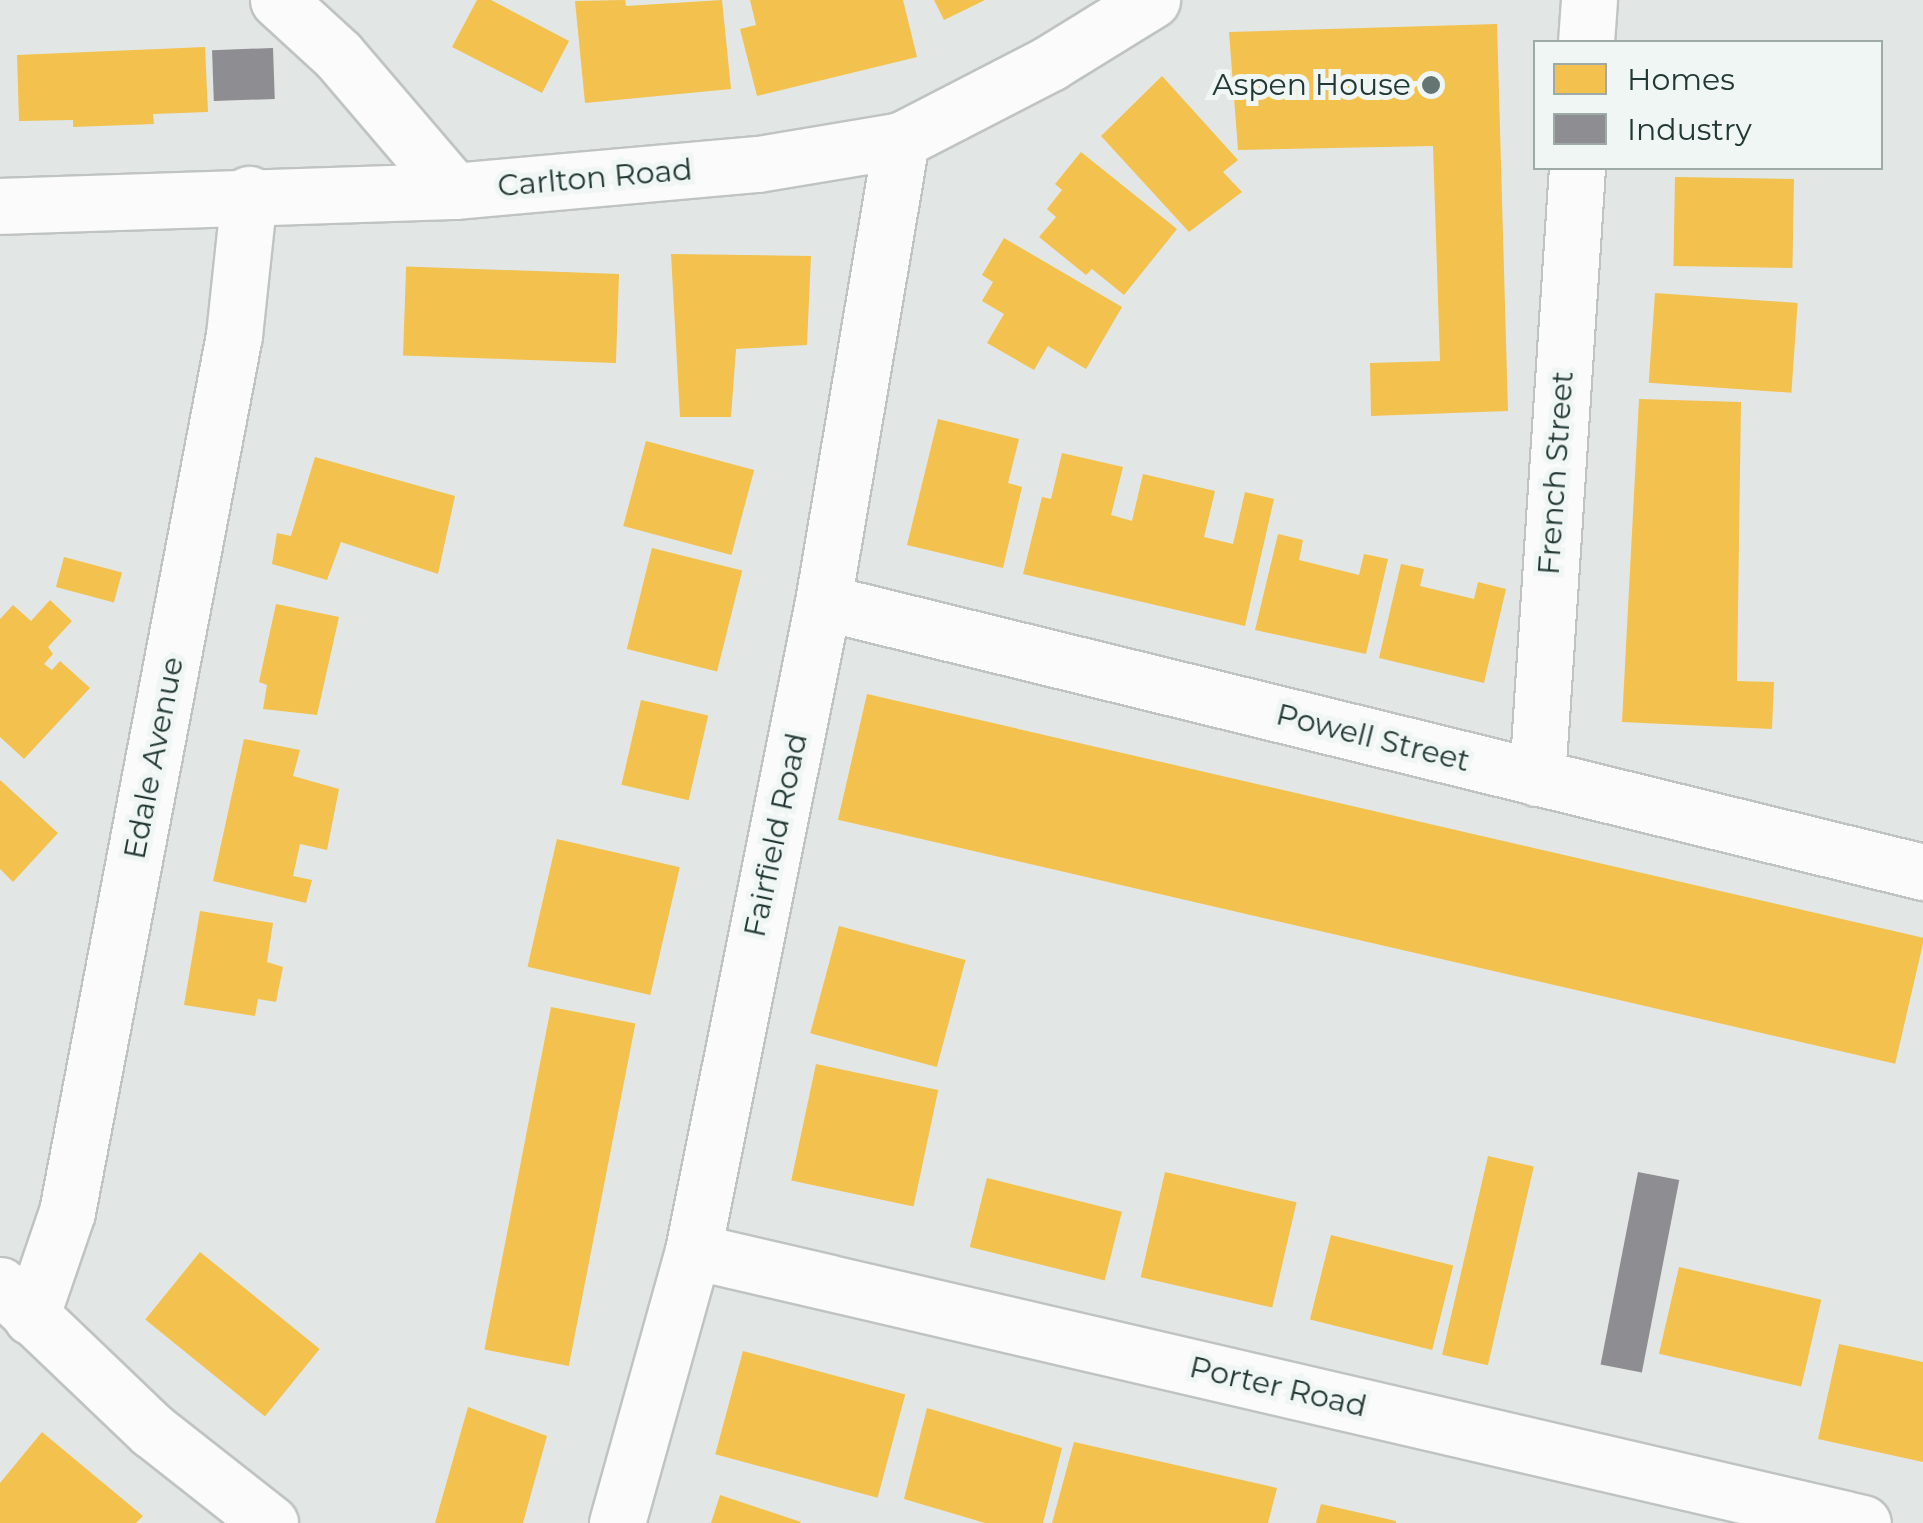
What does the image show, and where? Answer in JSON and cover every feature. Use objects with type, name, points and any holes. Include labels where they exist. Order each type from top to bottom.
[{"type":"street","points":[[278,0],[338,56],[454,191]]},
{"type":"street","name":"Carlton Road","points":[[0,206],[250,194],[454,191],[758,164],[902,140],[1050,63],[1152,0]]},
{"type":"street","points":[[1586,40],[1588,0]]},
{"type":"street","name":"Fairfield Road","points":[[617,1523],[692,1251],[824,602],[902,140]]},
{"type":"street","name":"French Street","points":[[1537,778],[1577,170]]},
{"type":"street","name":"Edale Avenue","points":[[16,1301],[70,1193],[234,335],[250,194]]},
{"type":"street","name":"Powell Street","points":[[824,602],[1923,872]]},
{"type":"street","name":"Porter Road","points":[[692,1251],[1863,1523]]},
{"type":"street","points":[[16,1301],[153,1431],[270,1523]]},
{"type":"building: Homes","points":[[477,0],[491,0],[569,41],[542,93],[452,47]]},
{"type":"building: Homes","points":[[625,0],[626,6],[722,0],[731,89],[585,103],[575,1]]},
{"type":"building: Homes","points":[[750,0],[903,0],[917,57],[757,96],[740,29],[756,25]]},
{"type":"building: Homes","points":[[934,0],[985,0],[944,20]]},
{"type":"building: Homes","points":[[1497,24],[1508,411],[1371,416],[1370,363],[1440,361],[1433,146],[1238,150],[1229,32]]},
{"type":"building: Homes","points":[[205,47],[208,112],[153,114],[154,124],[73,127],[73,120],[19,121],[17,55]]},
{"type":"building: Homes","points":[[1162,76],[1238,160],[1223,172],[1242,192],[1189,232],[1101,136]]},
{"type":"building: Homes","points":[[1081,152],[1177,229],[1124,295],[1092,269],[1086,275],[1039,237],[1056,217],[1047,209],[1062,190],[1055,184]]},
{"type":"building: Homes","points":[[1675,177],[1794,179],[1792,268],[1673,266]]},
{"type":"building: Homes","points":[[1004,238],[1122,307],[1086,369],[1048,346],[1034,370],[987,343],[1004,314],[982,301],[993,282],[982,275]]},
{"type":"building: Homes","points":[[671,254],[811,256],[807,345],[736,349],[731,417],[680,417]]},
{"type":"building: Homes","points":[[406,267],[619,274],[616,363],[403,356]]},
{"type":"building: Homes","points":[[1655,293],[1798,303],[1791,393],[1649,383]]},
{"type":"building: Homes","points":[[1639,399],[1741,402],[1737,681],[1774,682],[1772,729],[1622,722]]},
{"type":"building: Homes","points":[[938,419],[1019,439],[1008,483],[1022,487],[1003,568],[907,545]]},
{"type":"building: Homes","points":[[646,441],[754,470],[731,555],[623,526]]},
{"type":"building: Homes","points":[[1062,453],[1123,467],[1111,515],[1132,521],[1143,474],[1215,491],[1204,537],[1233,544],[1245,492],[1274,499],[1245,626],[1023,574],[1042,497],[1051,499]]},
{"type":"building: Homes","points":[[315,457],[455,496],[438,574],[341,542],[327,580],[272,564],[277,533],[291,536]]},
{"type":"building: Homes","points":[[1278,534],[1303,540],[1299,560],[1359,575],[1364,554],[1388,559],[1366,654],[1255,630]]},
{"type":"building: Homes","points":[[652,548],[742,570],[717,671],[627,649]]},
{"type":"building: Homes","points":[[64,557],[122,573],[114,602],[56,587]]},
{"type":"building: Homes","points":[[1401,564],[1424,569],[1420,586],[1474,599],[1478,582],[1506,589],[1484,683],[1379,658]]},
{"type":"building: Homes","points":[[50,600],[72,621],[48,647],[53,654],[44,664],[52,670],[60,661],[90,688],[24,759],[0,737],[0,619],[13,605],[31,621]]},
{"type":"building: Homes","points":[[276,604],[339,617],[317,715],[263,709],[267,685],[259,682]]},
{"type":"building: Homes","points":[[867,694],[1923,938],[1895,1064],[838,820]]},
{"type":"building: Homes","points":[[641,700],[708,716],[689,800],[621,785]]},
{"type":"building: Homes","points":[[244,739],[300,750],[293,776],[339,789],[327,850],[300,844],[293,876],[312,880],[306,903],[213,881]]},
{"type":"building: Homes","points":[[0,780],[58,833],[13,882],[0,869]]},
{"type":"building: Homes","points":[[557,839],[680,867],[650,995],[528,967]]},
{"type":"building: Homes","points":[[200,911],[273,923],[267,962],[283,967],[276,1002],[258,999],[255,1016],[184,1005]]},
{"type":"building: Homes","points":[[839,926],[966,960],[937,1067],[810,1033]]},
{"type":"building: Homes","points":[[551,1007],[635,1023],[569,1366],[484,1350]]},
{"type":"building: Homes","points":[[816,1064],[938,1090],[914,1206],[791,1180]]},
{"type":"building: Homes","points":[[1488,1156],[1534,1167],[1488,1365],[1442,1355]]},
{"type":"building: Homes","points":[[1165,1172],[1297,1202],[1272,1308],[1141,1277]]},
{"type":"building: Homes","points":[[987,1178],[1122,1212],[1105,1281],[970,1247]]},
{"type":"building: Homes","points":[[1331,1235],[1453,1265],[1432,1350],[1310,1319]]},
{"type":"building: Homes","points":[[200,1252],[320,1349],[265,1417],[145,1320]]},
{"type":"building: Homes","points":[[1679,1267],[1821,1300],[1801,1387],[1659,1354]]},
{"type":"building: Homes","points":[[1839,1344],[1923,1362],[1923,1462],[1818,1439]]},
{"type":"building: Homes","points":[[743,1351],[905,1394],[878,1498],[715,1454]]},
{"type":"building: Homes","points":[[468,1407],[547,1436],[523,1523],[435,1523]]},
{"type":"building: Homes","points":[[927,1408],[1062,1448],[1043,1523],[985,1523],[904,1499]]},
{"type":"building: Homes","points":[[42,1432],[143,1516],[136,1523],[0,1523],[0,1483]]},
{"type":"building: Homes","points":[[1074,1442],[1277,1488],[1268,1523],[1052,1523]]},
{"type":"building: Homes","points":[[720,1495],[801,1522],[711,1523]]},
{"type":"building: Homes","points":[[1321,1504],[1396,1521],[1396,1523],[1316,1523]]},
{"type":"building: Industry","points":[[273,48],[275,99],[214,101],[212,50]]},
{"type":"building: Industry","points":[[1638,1172],[1679,1180],[1642,1372],[1601,1364]]},
{"type":"place","name":"Aspen House","points":[[1431,85]]}]
